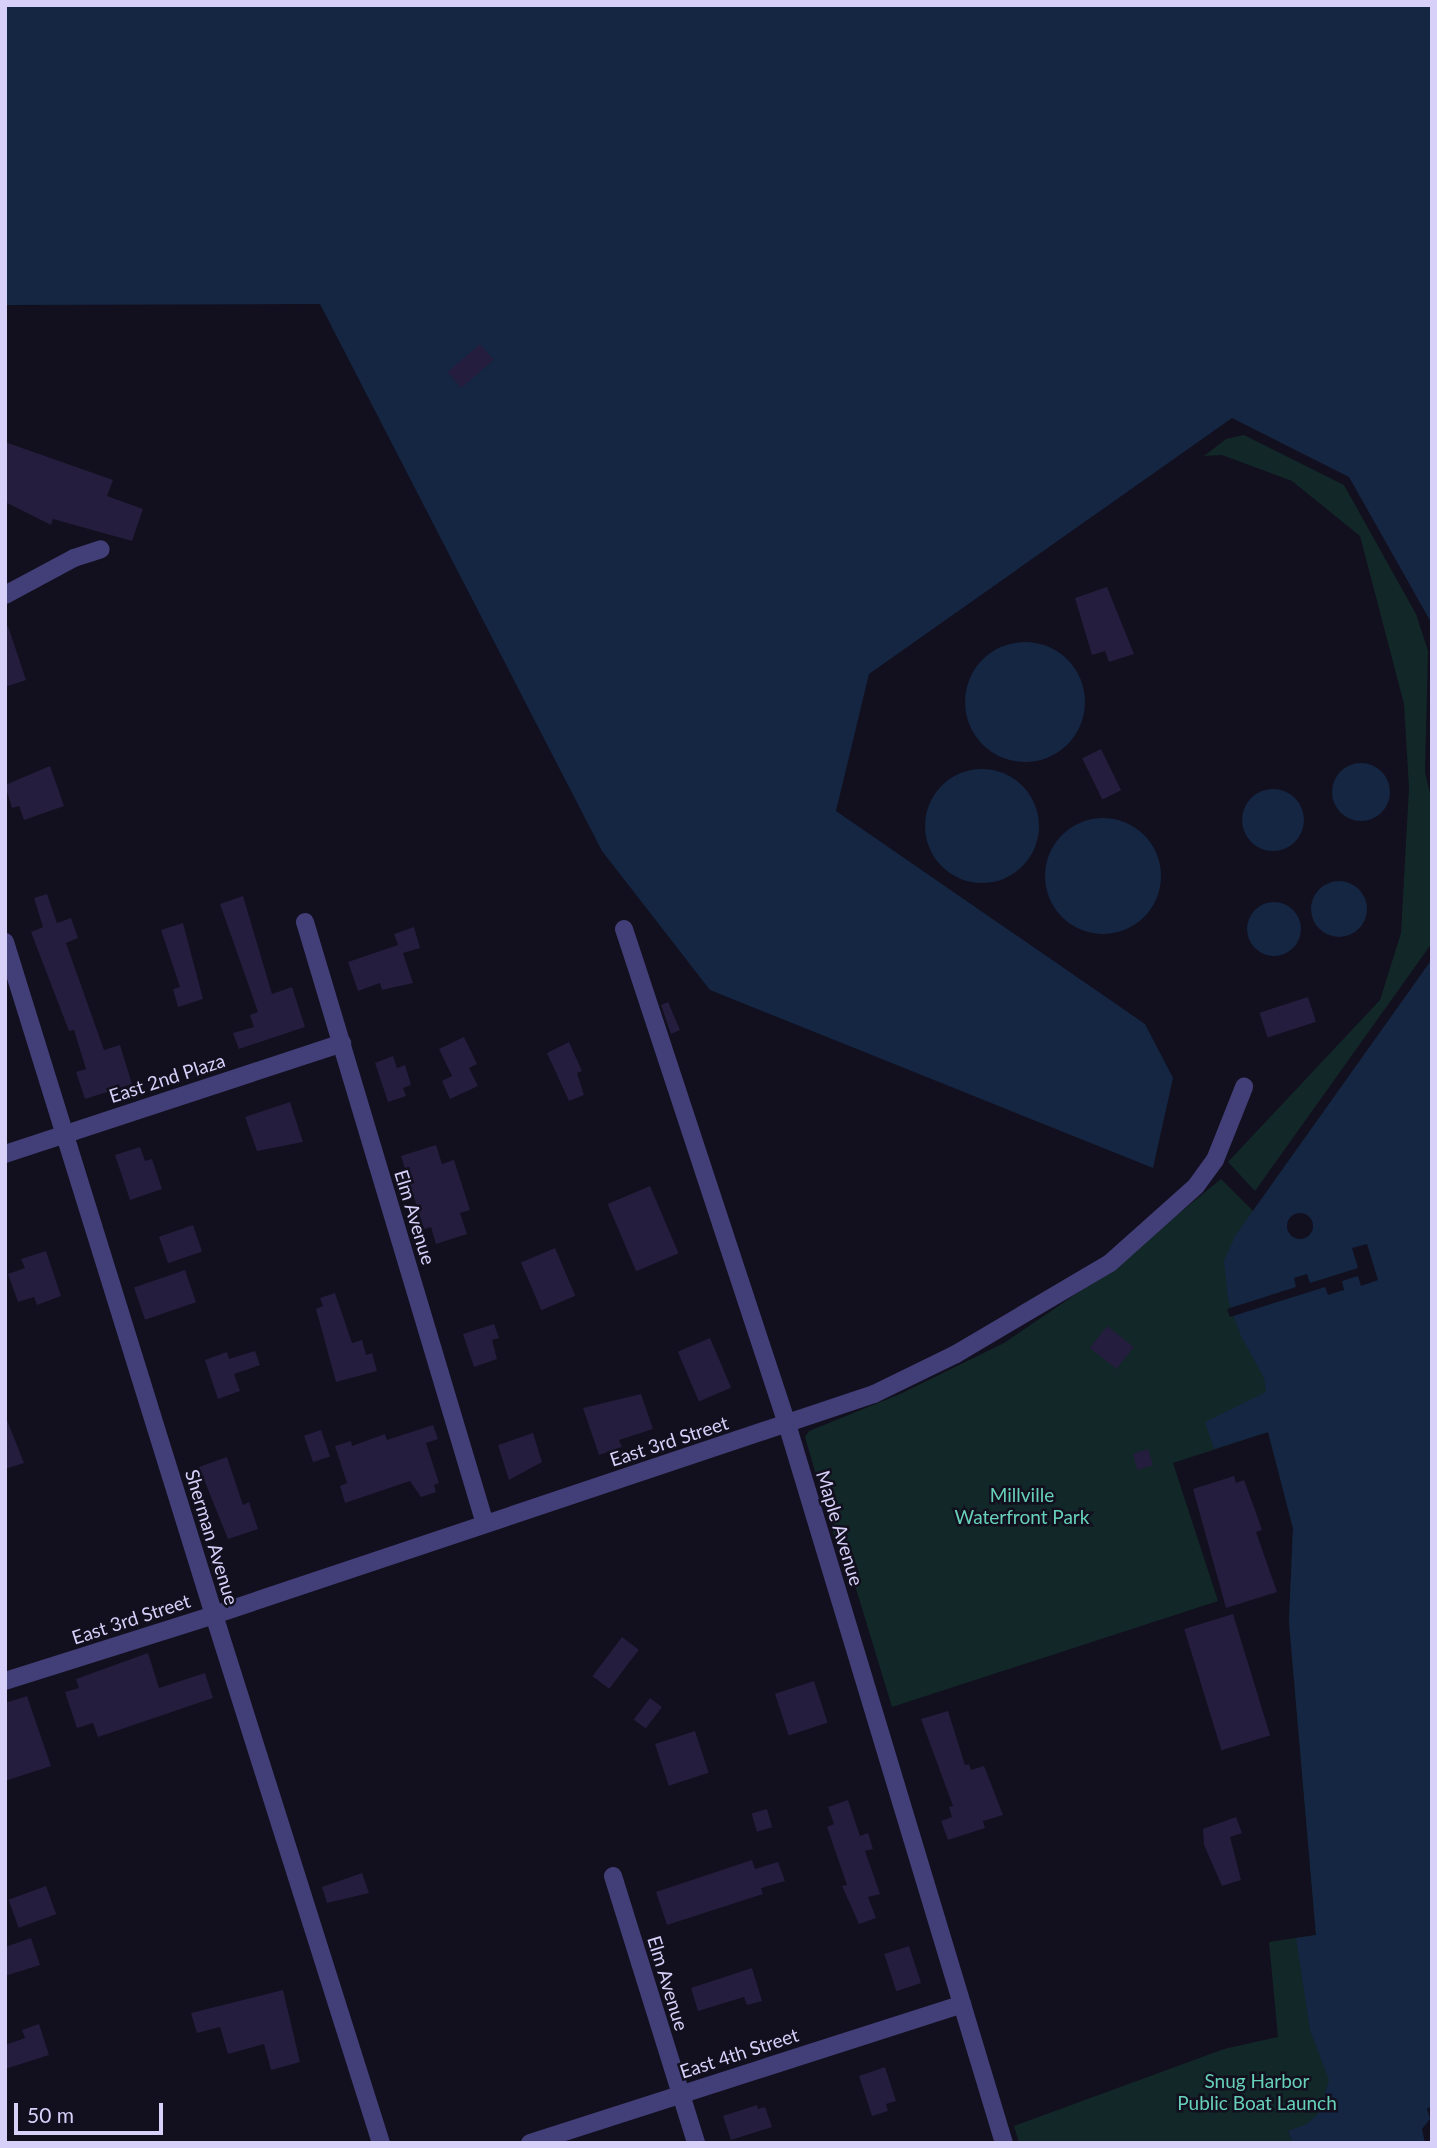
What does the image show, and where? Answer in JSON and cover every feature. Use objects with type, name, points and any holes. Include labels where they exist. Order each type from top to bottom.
[{"type":"street","points":[[5,594],[74,558],[101,549]]},
{"type":"street","name":"Elm Avenue","points":[[305,922],[485,1524]]},
{"type":"street","name":"Maple Avenue","points":[[624,929],[787,1424],[1004,2143]]},
{"type":"street","name":"Sherman Avenue","points":[[5,942],[381,2143]]},
{"type":"street","name":"East 2nd Plaza","points":[[5,1154],[342,1042]]},
{"type":"street","name":"East 3rd Street","points":[[5,1681],[214,1615],[787,1424],[908,1379],[1002,1331],[1110,1263],[1196,1186],[1215,1160],[1244,1087]]},
{"type":"street","name":"Elm Avenue","points":[[613,1876],[696,2143]]},
{"type":"street","name":"East 4th Street","points":[[530,2143],[961,2004]]},
{"type":"green space","points":[[1244,435],[1344,485],[1416,614],[1428,651],[1425,772],[1432,802],[1432,943],[1255,1191],[1228,1162],[1380,1000],[1401,933],[1409,788],[1404,704],[1360,536],[1292,481],[1222,455],[1204,456],[1226,439]]},
{"type":"green space","name":"Millville Waterfront Park","points":[[1221,1179],[1255,1213],[1278,1274],[1345,2116],[1288,2131],[1293,2143],[1019,2143],[1014,2126],[1224,2049],[1278,2037],[1269,1942],[1316,1935],[1289,1622],[1293,1528],[1268,1432],[1173,1463],[1218,1601],[892,1707],[843,1546],[836,1543],[805,1437],[809,1431],[900,1394],[1004,1343],[1104,1275]]},
{"type":"water","points":[[5,5],[1432,5],[1432,624],[1349,477],[1232,418],[869,674],[836,811],[1145,1024],[1173,1078],[1153,1168],[710,990],[602,851],[320,304],[5,305]]},
{"type":"water","points":[[1025,642],[1048,647],[1067,660],[1080,679],[1085,702],[1080,725],[1067,744],[1048,757],[1025,762],[1002,757],[983,744],[970,725],[965,702],[970,679],[983,660],[1002,647]]},
{"type":"water","points":[[1355,763],[1367,763],[1382,771],[1390,786],[1390,798],[1382,813],[1367,821],[1355,821],[1340,813],[1332,798],[1332,786],[1340,771]]},
{"type":"water","points":[[982,769],[1004,773],[1014,778],[1030,794],[1035,804],[1039,826],[1035,848],[1030,858],[1014,874],[1004,879],[982,883],[960,879],[950,874],[934,858],[929,848],[925,826],[929,804],[934,794],[950,778],[960,773]]},
{"type":"water","points":[[1273,789],[1285,791],[1295,798],[1302,808],[1302,832],[1295,842],[1285,849],[1273,851],[1261,849],[1251,842],[1244,832],[1242,820],[1244,808],[1251,798],[1261,791]]},
{"type":"water","points":[[1103,818],[1125,822],[1144,835],[1157,854],[1161,876],[1157,898],[1144,917],[1125,930],[1103,934],[1081,930],[1062,917],[1049,898],[1045,876],[1049,854],[1062,835],[1081,822]]},
{"type":"water","points":[[1333,881],[1345,881],[1355,885],[1363,893],[1367,909],[1363,925],[1355,933],[1345,937],[1333,937],[1323,933],[1315,925],[1311,915],[1311,903],[1315,893],[1323,885]]},
{"type":"water","points":[[1279,902],[1289,906],[1297,914],[1301,929],[1297,944],[1289,952],[1269,956],[1259,952],[1251,944],[1247,924],[1251,914],[1259,906]]},
{"type":"water","points":[[1432,959],[1432,2107],[1427,2108],[1430,2119],[1422,2129],[1425,2143],[1293,2143],[1288,2131],[1307,2124],[1319,2113],[1329,2080],[1310,2030],[1296,1938],[1316,1935],[1289,1622],[1293,1528],[1268,1432],[1214,1449],[1205,1422],[1266,1392],[1264,1378],[1240,1334],[1228,1299],[1224,1261],[1235,1236]]},
{"type":"pier","points":[[1300,1213],[1309,1217],[1313,1226],[1309,1235],[1300,1239],[1291,1235],[1287,1226],[1291,1217]]},
{"type":"pier","points":[[1367,1244],[1378,1280],[1361,1286],[1358,1276],[1342,1281],[1344,1290],[1328,1295],[1325,1287],[1230,1317],[1227,1309],[1296,1287],[1294,1278],[1307,1274],[1310,1283],[1358,1268],[1352,1248]]},
{"type":"building","points":[[480,344],[494,360],[461,388],[448,372]]},
{"type":"building","points":[[5,442],[113,480],[107,496],[143,509],[132,541],[53,519],[51,525],[5,502]]},
{"type":"building","points":[[1107,587],[1134,654],[1109,662],[1105,651],[1092,655],[1075,598]]},
{"type":"building","points":[[8,626],[26,680],[5,687],[5,627]]},
{"type":"building","points":[[1101,749],[1121,790],[1102,800],[1082,758]]},
{"type":"building","points":[[50,766],[64,806],[24,820],[19,806],[12,808],[5,785]]},
{"type":"building","points":[[47,894],[57,923],[71,918],[78,938],[66,943],[104,1050],[120,1045],[132,1084],[85,1099],[76,1072],[86,1069],[74,1030],[69,1031],[31,932],[43,927],[34,898]]},
{"type":"building","points":[[243,896],[272,994],[292,987],[305,1027],[239,1049],[233,1033],[254,1027],[250,1015],[258,1012],[220,904]]},
{"type":"building","points":[[183,923],[203,999],[178,1007],[173,989],[180,987],[161,930]]},
{"type":"building","points":[[414,927],[420,948],[403,953],[413,983],[382,990],[380,983],[358,991],[348,962],[398,945],[394,934]]},
{"type":"building","points":[[1308,997],[1316,1022],[1268,1037],[1259,1013]]},
{"type":"building","points":[[668,1002],[680,1030],[671,1034],[661,1005]]},
{"type":"building","points":[[464,1037],[477,1064],[469,1068],[478,1086],[450,1099],[442,1081],[452,1076],[439,1049]]},
{"type":"building","points":[[569,1042],[582,1071],[577,1073],[584,1095],[569,1101],[547,1053]]},
{"type":"building","points":[[393,1056],[397,1068],[405,1065],[411,1085],[403,1088],[406,1096],[388,1102],[375,1063]]},
{"type":"building","points":[[290,1102],[303,1142],[257,1151],[245,1117]]},
{"type":"building","points":[[436,1145],[442,1164],[454,1160],[470,1210],[460,1213],[467,1234],[436,1244],[431,1227],[424,1229],[401,1156]]},
{"type":"building","points":[[140,1147],[145,1161],[152,1159],[162,1189],[130,1200],[115,1155]]},
{"type":"building","points":[[650,1186],[679,1253],[636,1271],[608,1204]]},
{"type":"building","points":[[193,1225],[202,1251],[168,1263],[159,1237]]},
{"type":"building","points":[[555,1248],[575,1296],[541,1310],[521,1262]]},
{"type":"building","points":[[46,1251],[61,1296],[37,1305],[34,1297],[18,1302],[8,1274],[25,1268],[21,1259]]},
{"type":"building","points":[[185,1270],[196,1302],[145,1320],[134,1288]]},
{"type":"building","points":[[335,1293],[352,1343],[362,1340],[366,1355],[372,1353],[377,1371],[336,1382],[316,1309],[323,1306],[320,1298]]},
{"type":"building","points":[[494,1324],[499,1338],[492,1340],[497,1359],[474,1367],[463,1334]]},
{"type":"building","points":[[1107,1326],[1134,1347],[1117,1369],[1090,1348]]},
{"type":"building","points":[[710,1338],[731,1388],[699,1401],[678,1352]]},
{"type":"building","points":[[255,1351],[260,1365],[234,1374],[240,1391],[218,1399],[205,1360],[227,1352],[229,1359]]},
{"type":"building","points":[[641,1394],[653,1429],[619,1440],[622,1447],[599,1455],[583,1408]]},
{"type":"building","points":[[5,1415],[24,1463],[5,1469]]},
{"type":"building","points":[[433,1425],[438,1439],[426,1443],[439,1483],[434,1485],[436,1492],[421,1497],[410,1481],[345,1503],[340,1486],[347,1483],[335,1446],[351,1441],[352,1446],[385,1434],[387,1440]]},
{"type":"building","points":[[321,1430],[330,1456],[313,1462],[304,1436]]},
{"type":"building","points":[[533,1433],[542,1462],[509,1480],[498,1445]]},
{"type":"building","points":[[1148,1449],[1153,1465],[1138,1470],[1133,1454]]},
{"type":"building","points":[[227,1457],[243,1505],[249,1502],[258,1529],[228,1539],[199,1467]]},
{"type":"building","points":[[1234,1476],[1236,1483],[1244,1480],[1262,1530],[1256,1532],[1277,1592],[1226,1608],[1193,1489]]},
{"type":"building","points":[[1233,1614],[1270,1735],[1221,1750],[1184,1629]]},
{"type":"building","points":[[622,1637],[639,1650],[609,1689],[593,1676]]},
{"type":"building","points":[[148,1653],[159,1688],[205,1673],[213,1698],[98,1737],[93,1723],[77,1728],[65,1692],[79,1688],[76,1679]]},
{"type":"building","points":[[814,1681],[828,1723],[789,1736],[775,1694]]},
{"type":"building","points":[[27,1696],[51,1766],[5,1781],[5,1703]]},
{"type":"building","points":[[650,1698],[662,1707],[646,1729],[634,1720]]},
{"type":"building","points":[[948,1711],[965,1765],[969,1764],[971,1770],[984,1766],[1003,1815],[983,1821],[985,1828],[948,1840],[941,1821],[952,1817],[949,1807],[953,1806],[921,1719]]},
{"type":"building","points":[[695,1731],[709,1773],[669,1786],[655,1744]]},
{"type":"building","points":[[848,1800],[860,1836],[868,1833],[873,1849],[865,1851],[880,1894],[868,1897],[876,1918],[859,1924],[842,1886],[847,1885],[827,1827],[834,1824],[828,1807]]},
{"type":"building","points":[[767,1809],[772,1827],[757,1832],[752,1813]]},
{"type":"building","points":[[1236,1817],[1242,1833],[1230,1837],[1241,1880],[1222,1886],[1204,1845],[1203,1829]]},
{"type":"building","points":[[752,1860],[755,1869],[778,1862],[785,1881],[761,1888],[763,1894],[667,1925],[656,1892]]},
{"type":"building","points":[[362,1873],[369,1893],[327,1903],[322,1887]]},
{"type":"building","points":[[46,1886],[56,1914],[19,1928],[8,1900]]},
{"type":"building","points":[[31,1938],[40,1965],[5,1976],[5,1947]]},
{"type":"building","points":[[909,1946],[921,1983],[896,1991],[884,1954]]},
{"type":"building","points":[[752,1968],[762,2001],[747,2005],[744,1997],[698,2011],[691,1988]]},
{"type":"building","points":[[283,1990],[300,2062],[271,2070],[264,2044],[228,2054],[220,2027],[197,2033],[191,2013]]},
{"type":"building","points":[[39,2024],[49,2055],[5,2069],[5,2045],[25,2038],[22,2030]]},
{"type":"building","points":[[885,2067],[896,2101],[886,2104],[888,2111],[872,2116],[859,2076]]},
{"type":"building","points":[[757,2105],[758,2109],[765,2107],[772,2127],[731,2140],[723,2116]]},
{"type":"park label","name":"Snug Harbor Public Boat Launch","points":[[1257,2092]]}]
